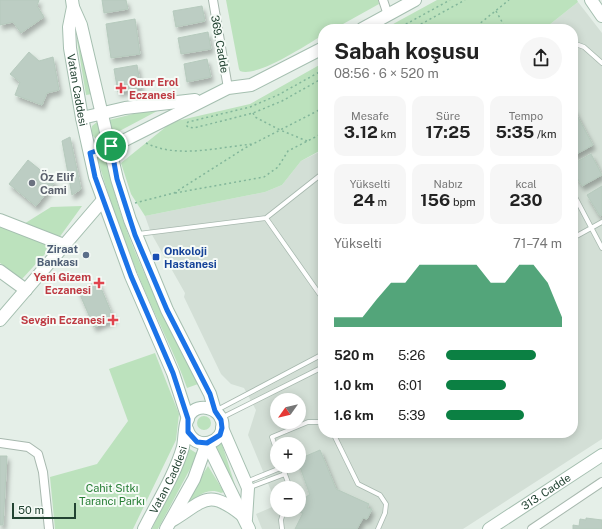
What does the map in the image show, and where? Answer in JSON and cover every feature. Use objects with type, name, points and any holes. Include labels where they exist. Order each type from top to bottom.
[{"type":"main road","points":[[371,24],[415,0]]},
{"type":"main road","points":[[591,0],[602,16]]},
{"type":"main road","name":"Vatan Caddesi","points":[[72,4],[81,25],[111,146],[117,179],[135,235],[167,310],[210,394],[219,419],[217,439],[207,443],[201,443],[193,439],[187,424],[173,373],[134,283],[95,177],[82,118],[69,39],[72,4]]},
{"type":"main road","points":[[90,153],[119,143],[228,88],[251,85],[318,51]]},
{"type":"main road","points":[[82,118],[125,108],[202,100]]},
{"type":"main road","points":[[0,320],[103,200]]},
{"type":"main road","points":[[0,220],[64,245]]},
{"type":"main road","points":[[0,271],[26,290]]},
{"type":"main road","points":[[187,424],[190,414],[200,408],[205,408],[219,419],[247,485],[248,524]]},
{"type":"main road","name":"Vatan Caddesi","points":[[144,529],[175,466],[182,448],[187,424]]},
{"type":"main road","points":[[207,443],[248,524]]},
{"type":"main road","name":"Vatan Caddesi","points":[[168,526],[194,478],[207,443]]},
{"type":"main road","name":"313. Cadde","points":[[489,529],[602,455]]},
{"type":"main road","points":[[168,526],[197,504],[211,499],[226,502],[248,524]]},
{"type":"street","name":"369. Cadde","points":[[213,0],[228,88]]},
{"type":"street","points":[[383,0],[388,15]]},
{"type":"street","points":[[0,443],[28,447],[38,454],[44,472],[49,529]]},
{"type":"street","points":[[532,529],[602,482]]},
{"type":"lane","points":[[578,45],[584,47],[602,63]]},
{"type":"lane","points":[[135,235],[266,218],[318,177]]},
{"type":"lane","points":[[578,203],[602,248]]},
{"type":"lane","points":[[266,218],[318,292]]},
{"type":"lane","points":[[578,235],[602,222]]},
{"type":"lane","points":[[219,419],[318,357]]},
{"type":"lane","points":[[219,419],[318,370]]},
{"type":"lane","points":[[272,437],[308,422],[318,422]]},
{"type":"lane","points":[[335,438],[358,484],[380,495],[386,504],[386,513],[378,529]]},
{"type":"lane","points":[[247,485],[270,473]]},
{"type":"lane","points":[[247,485],[285,474],[288,481]]},
{"type":"lane","points":[[282,517],[282,529]]},
{"type":"path","points":[[406,24],[450,0]]},
{"type":"path","points":[[421,24],[465,0]]},
{"type":"path","points":[[479,24],[509,0]]},
{"type":"path","points":[[496,11],[503,24]]},
{"type":"path","points":[[318,73],[278,95],[250,107],[188,122],[186,124],[188,127],[194,128],[252,113],[282,101],[318,81]]},
{"type":"path","points":[[174,193],[255,143],[318,111]]},
{"type":"path","points":[[252,113],[255,117],[280,130],[308,141]]},
{"type":"path","points":[[125,205],[174,193],[264,178],[278,167],[288,151],[318,136]]},
{"type":"path","points":[[146,143],[157,148],[182,151],[255,143]]},
{"type":"shaded area","points":[[578,2],[602,33],[602,439],[463,529],[262,529],[256,514],[270,508],[270,517],[306,517],[306,481],[270,481],[270,488],[248,435],[256,410],[244,388],[231,384],[221,374],[184,297],[185,293],[151,233],[145,216],[265,192],[282,185],[301,161],[318,152],[318,438],[578,438],[578,24],[550,24]]},
{"type":"green space","points":[[226,0],[378,0],[379,4],[343,24],[318,24],[318,38],[282,59],[258,70],[248,72],[240,71]]},
{"type":"green space","points":[[437,0],[577,0],[578,2],[550,24],[393,24]]},
{"type":"green space","points":[[77,40],[79,40],[92,94],[86,95]]},
{"type":"green space","points":[[318,66],[318,152],[301,161],[282,185],[265,192],[145,216],[131,194],[121,163],[172,122],[250,104]]},
{"type":"green space","points":[[161,107],[161,109],[112,135],[109,120]]},
{"type":"green space","points":[[97,122],[99,124],[101,137],[99,139],[95,138],[91,134],[92,126]]},
{"type":"green space","points":[[106,154],[112,184],[132,243],[157,301],[198,384],[187,388],[131,256],[112,207],[97,156]]},
{"type":"green space","points":[[82,206],[56,242],[22,279],[0,263],[0,225],[19,227],[51,207]]},
{"type":"green space","name":"Cahit Sıtkı Tarancı Parkı","points":[[155,353],[179,414],[176,440],[133,529],[55,529],[50,477],[97,464],[128,421],[109,369]]},
{"type":"green space","points":[[201,416],[207,416],[211,420],[211,426],[207,430],[201,430],[197,426],[197,420]]},
{"type":"green space","points":[[218,441],[221,441],[235,485],[213,450]]},
{"type":"green space","points":[[188,448],[198,454],[158,529],[152,529],[178,476]]},
{"type":"green space","points":[[208,466],[224,492],[221,493],[210,491],[195,498],[181,509]]},
{"type":"building","points":[[0,0],[39,0],[37,6],[44,17],[21,33],[13,22],[0,25]]},
{"type":"building","points":[[102,0],[126,0],[128,9],[104,13]]},
{"type":"building","points":[[202,6],[205,21],[176,27],[173,11]]},
{"type":"building","points":[[135,19],[140,54],[111,58],[106,24]]},
{"type":"building","points":[[208,32],[211,49],[181,54],[178,38]]},
{"type":"building","points":[[29,52],[39,61],[53,57],[59,90],[47,93],[42,105],[15,95],[20,82],[10,74]]},
{"type":"building","points":[[207,59],[211,77],[187,82],[184,64]]},
{"type":"building","points":[[137,65],[141,88],[118,92],[114,69]]},
{"type":"building","points":[[578,117],[593,145],[578,153]]},
{"type":"building","points":[[70,137],[81,189],[72,195],[62,141]]},
{"type":"building","points":[[591,154],[602,175],[582,186],[578,179],[578,161]]},
{"type":"building","name":"Öz Elif Cami","points":[[28,160],[55,182],[36,206],[9,184]]},
{"type":"building","points":[[602,186],[602,215],[600,216],[587,195]]},
{"type":"building","points":[[98,281],[114,319],[94,327],[78,290]]},
{"type":"building","points":[[320,450],[336,489],[369,504],[367,508],[372,509],[367,519],[363,518],[357,529],[295,529],[301,517],[306,517],[306,498],[310,495],[302,473],[306,473],[306,456]]},
{"type":"building","points":[[0,456],[7,456],[3,525],[0,525]]},
{"type":"building","points":[[586,518],[602,520],[602,529],[573,529],[573,525],[579,526],[580,519],[586,520]]},
{"type":"place","name":"Onur Erol Eczanesi","points":[[121,88]]},
{"type":"place","name":"Öz Elif Cami","points":[[32,183]]},
{"type":"place","name":"Ziraat Bankası","points":[[86,255]]},
{"type":"place","name":"Onkoloji Hastanesi","points":[[156,257]]},
{"type":"place","name":"Yeni Gizem Eczanesi","points":[[99,283]]},
{"type":"place","name":"Sevgin Eczanesi","points":[[113,320]]},
{"type":"route","points":[[111,146],[117,179],[135,235],[167,310],[210,394],[215,411],[221,420],[222,428],[220,435],[213,441],[207,443],[197,442],[188,432],[188,419],[173,373],[131,276],[95,177],[90,153],[111,146]]}]
